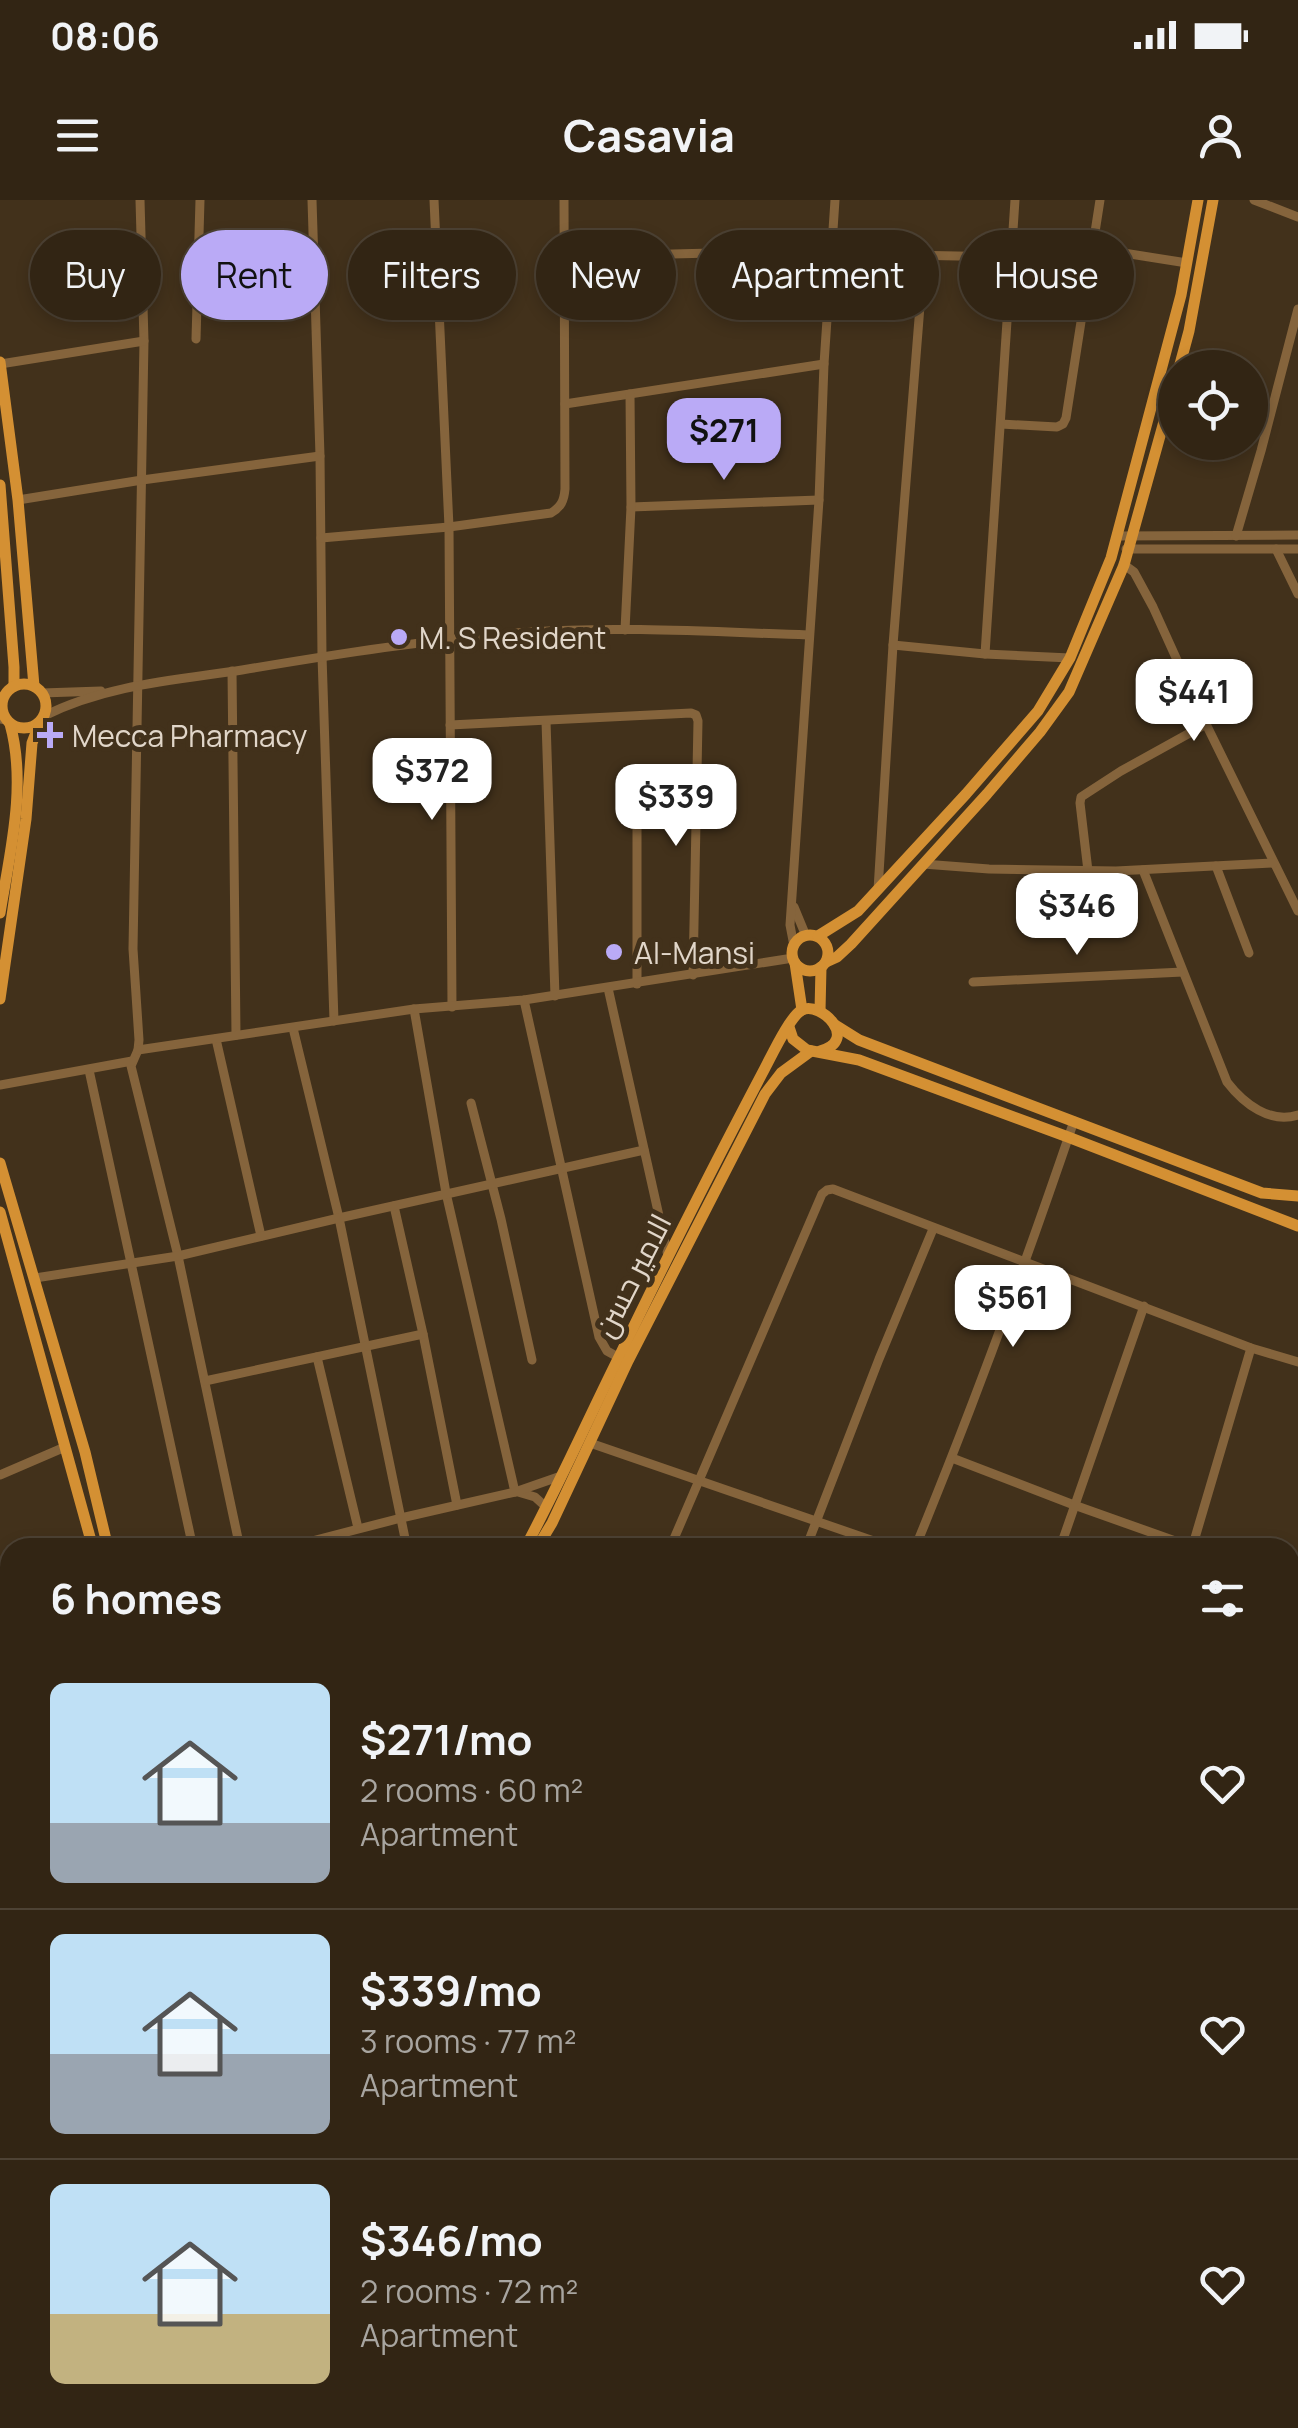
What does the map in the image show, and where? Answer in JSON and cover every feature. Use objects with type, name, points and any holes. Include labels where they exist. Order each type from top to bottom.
[{"type":"main road","points":[[802,1010],[794,956],[801,938],[858,911],[1038,711],[1070,658],[1114,547],[1180,295],[1198,200]]},
{"type":"main road","points":[[1184,350],[1213,200]]},
{"type":"main road","points":[[0,363],[18,500],[31,665],[38,690],[46,700],[32,743],[26,819],[0,999]]},
{"type":"main road","points":[[794,956],[804,970],[810,970],[824,965],[851,944],[1058,710],[1076,678],[1124,564],[1158,443]]},
{"type":"main road","points":[[0,485],[14,686]]},
{"type":"main road","points":[[14,667],[21,671],[31,665]]},
{"type":"main road","points":[[0,913],[16,801],[14,744],[1,708],[2,697],[20,684],[38,690]]},
{"type":"main road","points":[[5,721],[28,728],[42,719]]},
{"type":"main road","points":[[14,744],[32,743]]},
{"type":"main road","points":[[925,836],[937,849]]},
{"type":"main road","points":[[812,936],[826,945],[827,1018]]},
{"type":"main road","points":[[808,1008],[859,1040],[1262,1193],[1298,1198],[1293,1213],[1298,1225],[859,1060],[798,1045],[789,1027],[792,1019],[808,1008]]},
{"type":"main road","name":"الامير حسن","points":[[530,1538],[765,1094],[801,1056],[837,1042],[837,1031],[827,1018]]},
{"type":"main road","name":"الامير حسن","points":[[543,1538],[590,1443],[668,1256],[789,1027]]},
{"type":"main road","points":[[0,1163],[85,1452],[106,1538]]},
{"type":"main road","points":[[0,1212],[90,1538]]},
{"type":"street","points":[[140,200],[144,341],[132,949],[138,1050],[132,1072],[178,1256],[238,1538]]},
{"type":"street","points":[[196,339],[200,200]]},
{"type":"street","points":[[312,200],[334,1021]]},
{"type":"street","points":[[434,200],[449,526],[452,1007]]},
{"type":"street","points":[[564,200],[564,230]]},
{"type":"street","points":[[833,230],[835,200]]},
{"type":"street","points":[[1012,230],[1015,200]]},
{"type":"street","points":[[1095,230],[1100,200]]},
{"type":"street","points":[[1254,200],[1298,216]]},
{"type":"street","points":[[1134,255],[1187,263]]},
{"type":"street","points":[[1236,536],[1295,332],[1298,309]]},
{"type":"street","points":[[321,538],[449,526],[551,513],[559,508],[565,489],[564,320]]},
{"type":"street","points":[[138,1050],[414,1009],[555,996],[794,956],[790,926],[827,320]]},
{"type":"street","points":[[878,890],[892,645],[919,320]]},
{"type":"street","points":[[985,654],[1007,320]]},
{"type":"street","points":[[1001,424],[1057,428],[1062,424],[1081,320]]},
{"type":"street","points":[[0,363],[144,341]]},
{"type":"street","points":[[564,404],[824,364]]},
{"type":"street","points":[[624,630],[631,507],[630,394]]},
{"type":"street","points":[[18,500],[320,456]]},
{"type":"street","points":[[631,507],[818,500]]},
{"type":"street","points":[[1298,535],[1236,536],[1114,547],[1146,593],[1298,911]]},
{"type":"street","points":[[1130,543],[1298,549]]},
{"type":"street","points":[[1276,549],[1298,594]]},
{"type":"street","points":[[42,719],[64,706],[138,685],[451,639],[624,630],[808,634]]},
{"type":"street","points":[[892,645],[1070,658]]},
{"type":"street","points":[[232,671],[236,1035]]},
{"type":"street","points":[[38,690],[108,692]]},
{"type":"street","points":[[450,725],[691,713],[696,716],[693,975]]},
{"type":"street","points":[[546,721],[555,996]]},
{"type":"street","points":[[1088,870],[1081,797],[1206,724]]},
{"type":"street","points":[[636,984],[637,797]]},
{"type":"street","points":[[923,864],[989,869],[1143,870],[1273,863]]},
{"type":"street","points":[[1216,866],[1249,952]]},
{"type":"street","points":[[1143,870],[1228,1082],[1251,1106],[1272,1116],[1287,1118],[1298,1114]]},
{"type":"street","points":[[793,905],[812,936]]},
{"type":"street","points":[[974,982],[1183,972]]},
{"type":"street","points":[[608,988],[668,1256]]},
{"type":"street","points":[[524,1000],[600,1342],[607,1351],[623,1359]]},
{"type":"street","points":[[414,1009],[446,1193],[515,1492]]},
{"type":"street","points":[[293,1028],[339,1218],[405,1538]]},
{"type":"street","points":[[216,1039],[262,1236]]},
{"type":"street","points":[[0,1085],[132,1061]]},
{"type":"street","points":[[89,1070],[191,1538]]},
{"type":"street","points":[[471,1103],[532,1360]]},
{"type":"street","points":[[920,1538],[1074,1121]]},
{"type":"street","points":[[35,1278],[178,1256],[644,1150]]},
{"type":"street","points":[[674,1538],[826,1190],[1298,1362]]},
{"type":"street","points":[[394,1206],[457,1505]]},
{"type":"street","points":[[810,1538],[933,1229]]},
{"type":"street","points":[[1063,1538],[1144,1306]]},
{"type":"street","points":[[205,1380],[423,1334]]},
{"type":"street","points":[[1196,1538],[1251,1348]]},
{"type":"street","points":[[317,1357],[358,1528]]},
{"type":"street","points":[[590,1443],[866,1538]]},
{"type":"street","points":[[0,1475],[65,1447]]},
{"type":"street","points":[[952,1458],[1167,1538]]},
{"type":"street","points":[[322,1538],[515,1492],[562,1476]]},
{"type":"street","points":[[515,1492],[529,1494],[546,1507]]},
{"type":"place","name":"M. S Resident","points":[[399,637]]},
{"type":"place","name":"Mecca Pharmacy","points":[[50,735]]},
{"type":"place","name":"Al-Mansi","points":[[614,952]]}]
